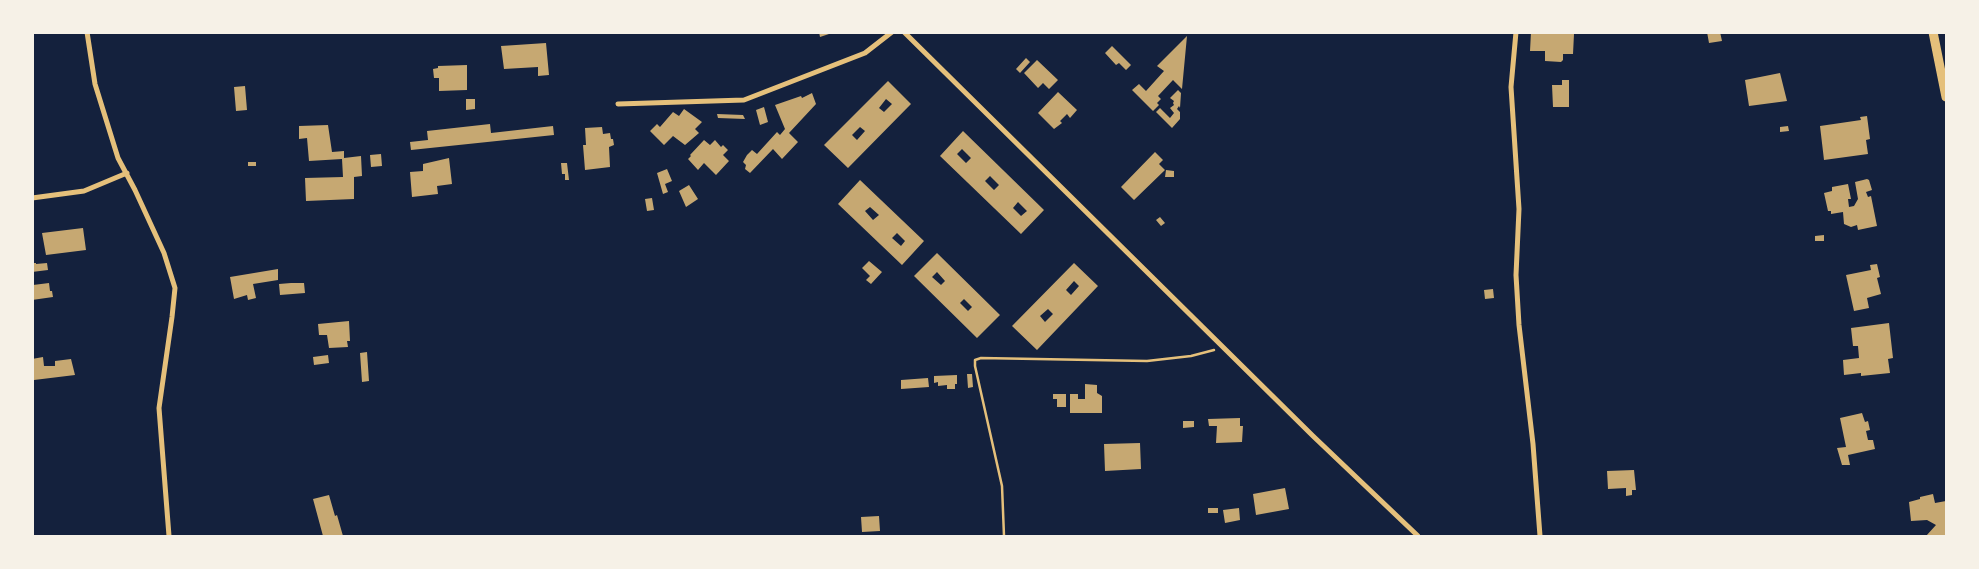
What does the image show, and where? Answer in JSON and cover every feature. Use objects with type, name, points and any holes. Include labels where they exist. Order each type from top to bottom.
[{"type":"main road","points":[[1933,32],[1946,97]]},
{"type":"street","points":[[87,32],[95,84],[118,158],[127,173],[164,253],[174,288],[172,317],[159,408],[168,536]]},
{"type":"street","points":[[618,104],[744,100],[865,53],[892,32]]},
{"type":"street","points":[[1516,32],[1511,88],[1519,209],[1516,275],[1519,325],[1533,444],[1540,536]]},
{"type":"street","points":[[907,33],[1222,347],[1418,536]]},
{"type":"street","points":[[32,198],[84,191],[127,173]]},
{"type":"path","points":[[1004,536],[1002,486],[975,360],[981,358],[1148,361],[1191,356],[1222,347]]},
{"type":"building","points":[[819,32],[829,32],[829,34],[820,37]]},
{"type":"building","points":[[1531,32],[1574,34],[1573,54],[1563,54],[1561,62],[1545,61],[1545,51],[1530,51]]},
{"type":"building","points":[[1707,32],[1720,32],[1722,41],[1709,43]]},
{"type":"building","points":[[1187,36],[1182,89],[1173,80],[1158,96],[1161,99],[1157,103],[1159,105],[1153,111],[1132,90],[1139,84],[1146,91],[1164,71],[1157,66]]},
{"type":"building","points":[[546,43],[549,75],[538,76],[538,67],[504,69],[501,46]]},
{"type":"building","points":[[1112,46],[1131,65],[1126,70],[1119,63],[1116,65],[1105,53]]},
{"type":"building","points":[[1026,58],[1030,62],[1020,73],[1016,69]]},
{"type":"building","points":[[1037,60],[1058,80],[1049,89],[1043,83],[1038,88],[1024,73]]},
{"type":"building","points":[[467,65],[467,90],[439,91],[439,78],[434,78],[433,69],[438,68],[438,66]]},
{"type":"building","points":[[1780,73],[1787,101],[1749,106],[1745,80]]},
{"type":"building","points":[[1562,80],[1569,80],[1569,107],[1553,107],[1552,85],[1562,85]]},
{"type":"building","points":[[888,81],[911,104],[848,168],[824,145]],"holes":[[[886,99],[892,104],[884,112],[879,108]],[[860,127],[865,131],[857,140],[852,135]]]},
{"type":"building","points":[[245,86],[247,110],[236,111],[234,87]]},
{"type":"building","points":[[1178,90],[1181,93],[1180,108],[1179,106],[1177,109],[1180,112],[1180,119],[1172,128],[1156,112],[1160,108],[1170,118],[1174,113],[1170,108],[1174,105],[1174,101],[1170,98]]},
{"type":"building","points":[[1058,92],[1077,110],[1070,118],[1067,114],[1060,121],[1062,123],[1054,129],[1038,113]]},
{"type":"building","points":[[812,93],[816,104],[789,133],[798,142],[782,159],[773,149],[750,173],[745,169],[746,165],[743,162],[752,150],[757,154],[777,132],[780,135],[785,129],[775,105],[801,96],[802,98]]},
{"type":"building","points":[[466,99],[475,99],[475,109],[466,110]]},
{"type":"building","points":[[764,107],[768,122],[760,125],[756,110]]},
{"type":"building","points":[[684,109],[702,122],[695,129],[699,133],[685,145],[673,136],[664,145],[650,131],[657,124],[660,127],[673,112],[679,116]]},
{"type":"building","points":[[717,114],[743,115],[745,119],[718,118]]},
{"type":"building","points":[[1867,116],[1870,139],[1866,140],[1868,154],[1824,160],[1820,126],[1861,120],[1860,117]]},
{"type":"building","points":[[490,124],[491,133],[553,126],[554,135],[411,150],[410,142],[428,140],[427,131]]},
{"type":"building","points":[[328,125],[332,152],[344,151],[344,158],[361,156],[362,176],[354,177],[354,199],[306,201],[305,178],[343,177],[342,159],[309,161],[307,138],[299,139],[299,126]]},
{"type":"building","points":[[1788,126],[1789,131],[1780,132],[1780,127]]},
{"type":"building","points":[[602,127],[603,134],[610,133],[611,139],[613,139],[614,145],[609,147],[610,167],[585,170],[583,145],[586,145],[585,128]]},
{"type":"building","points":[[963,131],[1044,210],[1021,234],[940,156]],"holes":[[[962,149],[971,158],[966,163],[957,154]],[[990,176],[999,185],[994,190],[985,181]],[[1018,202],[1027,211],[1021,216],[1013,208]]]},
{"type":"building","points":[[704,140],[710,145],[715,140],[721,147],[723,145],[728,150],[723,155],[729,161],[716,175],[704,163],[698,170],[688,159]]},
{"type":"building","points":[[1155,152],[1163,160],[1159,164],[1165,170],[1134,200],[1121,187]]},
{"type":"building","points":[[381,154],[382,166],[371,167],[370,155]]},
{"type":"building","points":[[449,158],[452,184],[437,186],[438,194],[412,197],[410,172],[423,171],[423,164]]},
{"type":"building","points":[[248,162],[256,162],[256,166],[248,166]]},
{"type":"building","points":[[561,163],[567,163],[569,180],[565,180],[565,174],[562,174]]},
{"type":"building","points":[[667,169],[672,181],[665,184],[668,192],[663,194],[657,173]]},
{"type":"building","points":[[1166,170],[1174,171],[1174,177],[1165,177]]},
{"type":"building","points":[[1867,179],[1872,190],[1866,192],[1868,197],[1871,196],[1877,226],[1858,230],[1857,225],[1851,227],[1844,224],[1843,212],[1831,214],[1831,211],[1828,211],[1824,193],[1832,191],[1832,187],[1848,184],[1851,199],[1848,199],[1849,207],[1854,206],[1858,199],[1855,182]]},
{"type":"building","points":[[860,180],[924,241],[902,265],[838,204]],"holes":[[[870,207],[879,215],[873,220],[865,211]],[[897,233],[905,241],[901,246],[892,238]]]},
{"type":"building","points":[[689,185],[698,199],[686,207],[679,191]]},
{"type":"building","points":[[652,198],[654,210],[647,211],[645,199]]},
{"type":"building","points":[[1160,217],[1165,223],[1161,226],[1156,220]]},
{"type":"building","points":[[83,228],[86,250],[46,255],[42,233]]},
{"type":"building","points":[[1824,235],[1824,241],[1815,241],[1815,236]]},
{"type":"building","points":[[937,253],[1000,315],[977,338],[914,276]],"holes":[[[937,272],[945,281],[941,285],[932,277]],[[964,299],[972,307],[968,311],[960,303]]]},
{"type":"building","points":[[869,261],[882,272],[871,284],[866,280],[870,276],[862,268]]},
{"type":"building","points":[[32,263],[47,263],[48,270],[32,272]]},
{"type":"building","points":[[1074,263],[1098,286],[1037,350],[1012,326]],"holes":[[[1074,281],[1079,286],[1071,295],[1066,290]],[[1048,309],[1053,314],[1045,322],[1040,316]]]},
{"type":"building","points":[[1877,264],[1880,277],[1877,278],[1881,294],[1867,298],[1869,308],[1854,311],[1846,275],[1871,270],[1870,265]]},
{"type":"building","points":[[278,269],[278,280],[253,284],[256,298],[248,300],[247,295],[234,299],[230,277]]},
{"type":"building","points":[[49,283],[53,297],[32,300],[32,294],[34,294],[33,285]]},
{"type":"building","points":[[304,283],[305,293],[280,295],[279,284]]},
{"type":"building","points":[[1493,289],[1494,298],[1485,299],[1484,290]]},
{"type":"building","points":[[349,321],[350,341],[347,341],[348,347],[329,348],[327,335],[319,335],[318,324]]},
{"type":"building","points":[[1889,323],[1893,358],[1888,359],[1890,373],[1861,376],[1861,373],[1844,375],[1843,360],[1859,358],[1858,346],[1853,346],[1851,328]]},
{"type":"building","points":[[367,352],[369,381],[362,382],[360,353]]},
{"type":"building","points":[[328,355],[329,363],[314,365],[313,357]]},
{"type":"building","points":[[43,357],[44,366],[55,366],[55,361],[71,359],[75,375],[34,380],[32,359]]},
{"type":"building","points":[[967,374],[972,374],[973,387],[968,388]]},
{"type":"building","points":[[957,375],[955,389],[947,389],[947,385],[938,386],[938,382],[934,383],[934,376]]},
{"type":"building","points":[[928,378],[929,387],[901,389],[901,380]]},
{"type":"building","points":[[1085,384],[1097,385],[1097,393],[1102,396],[1102,413],[1070,413],[1070,394],[1078,394],[1078,399],[1085,399]]},
{"type":"building","points":[[1053,394],[1066,394],[1066,407],[1057,407],[1057,399],[1053,399]]},
{"type":"building","points":[[1862,413],[1865,422],[1868,421],[1870,430],[1866,431],[1868,440],[1873,440],[1875,449],[1848,455],[1850,465],[1842,465],[1837,448],[1846,447],[1840,418]]},
{"type":"building","points":[[1240,418],[1240,426],[1243,426],[1242,442],[1216,443],[1217,426],[1209,426],[1208,419]]},
{"type":"building","points":[[1183,421],[1194,421],[1194,427],[1183,428]]},
{"type":"building","points":[[1140,443],[1141,469],[1105,471],[1104,444]]},
{"type":"building","points":[[1634,470],[1636,490],[1632,490],[1632,495],[1626,496],[1626,488],[1608,489],[1607,471]]},
{"type":"building","points":[[1285,488],[1289,509],[1256,515],[1253,494]]},
{"type":"building","points":[[1933,494],[1935,503],[1946,501],[1946,536],[1926,536],[1936,525],[1927,520],[1911,521],[1909,502]]},
{"type":"building","points":[[329,495],[343,536],[323,536],[313,499]]},
{"type":"building","points":[[1208,508],[1218,508],[1218,513],[1208,513]]},
{"type":"building","points":[[1239,508],[1240,520],[1225,523],[1223,510]]},
{"type":"building","points":[[879,516],[880,531],[862,532],[861,517]]}]
